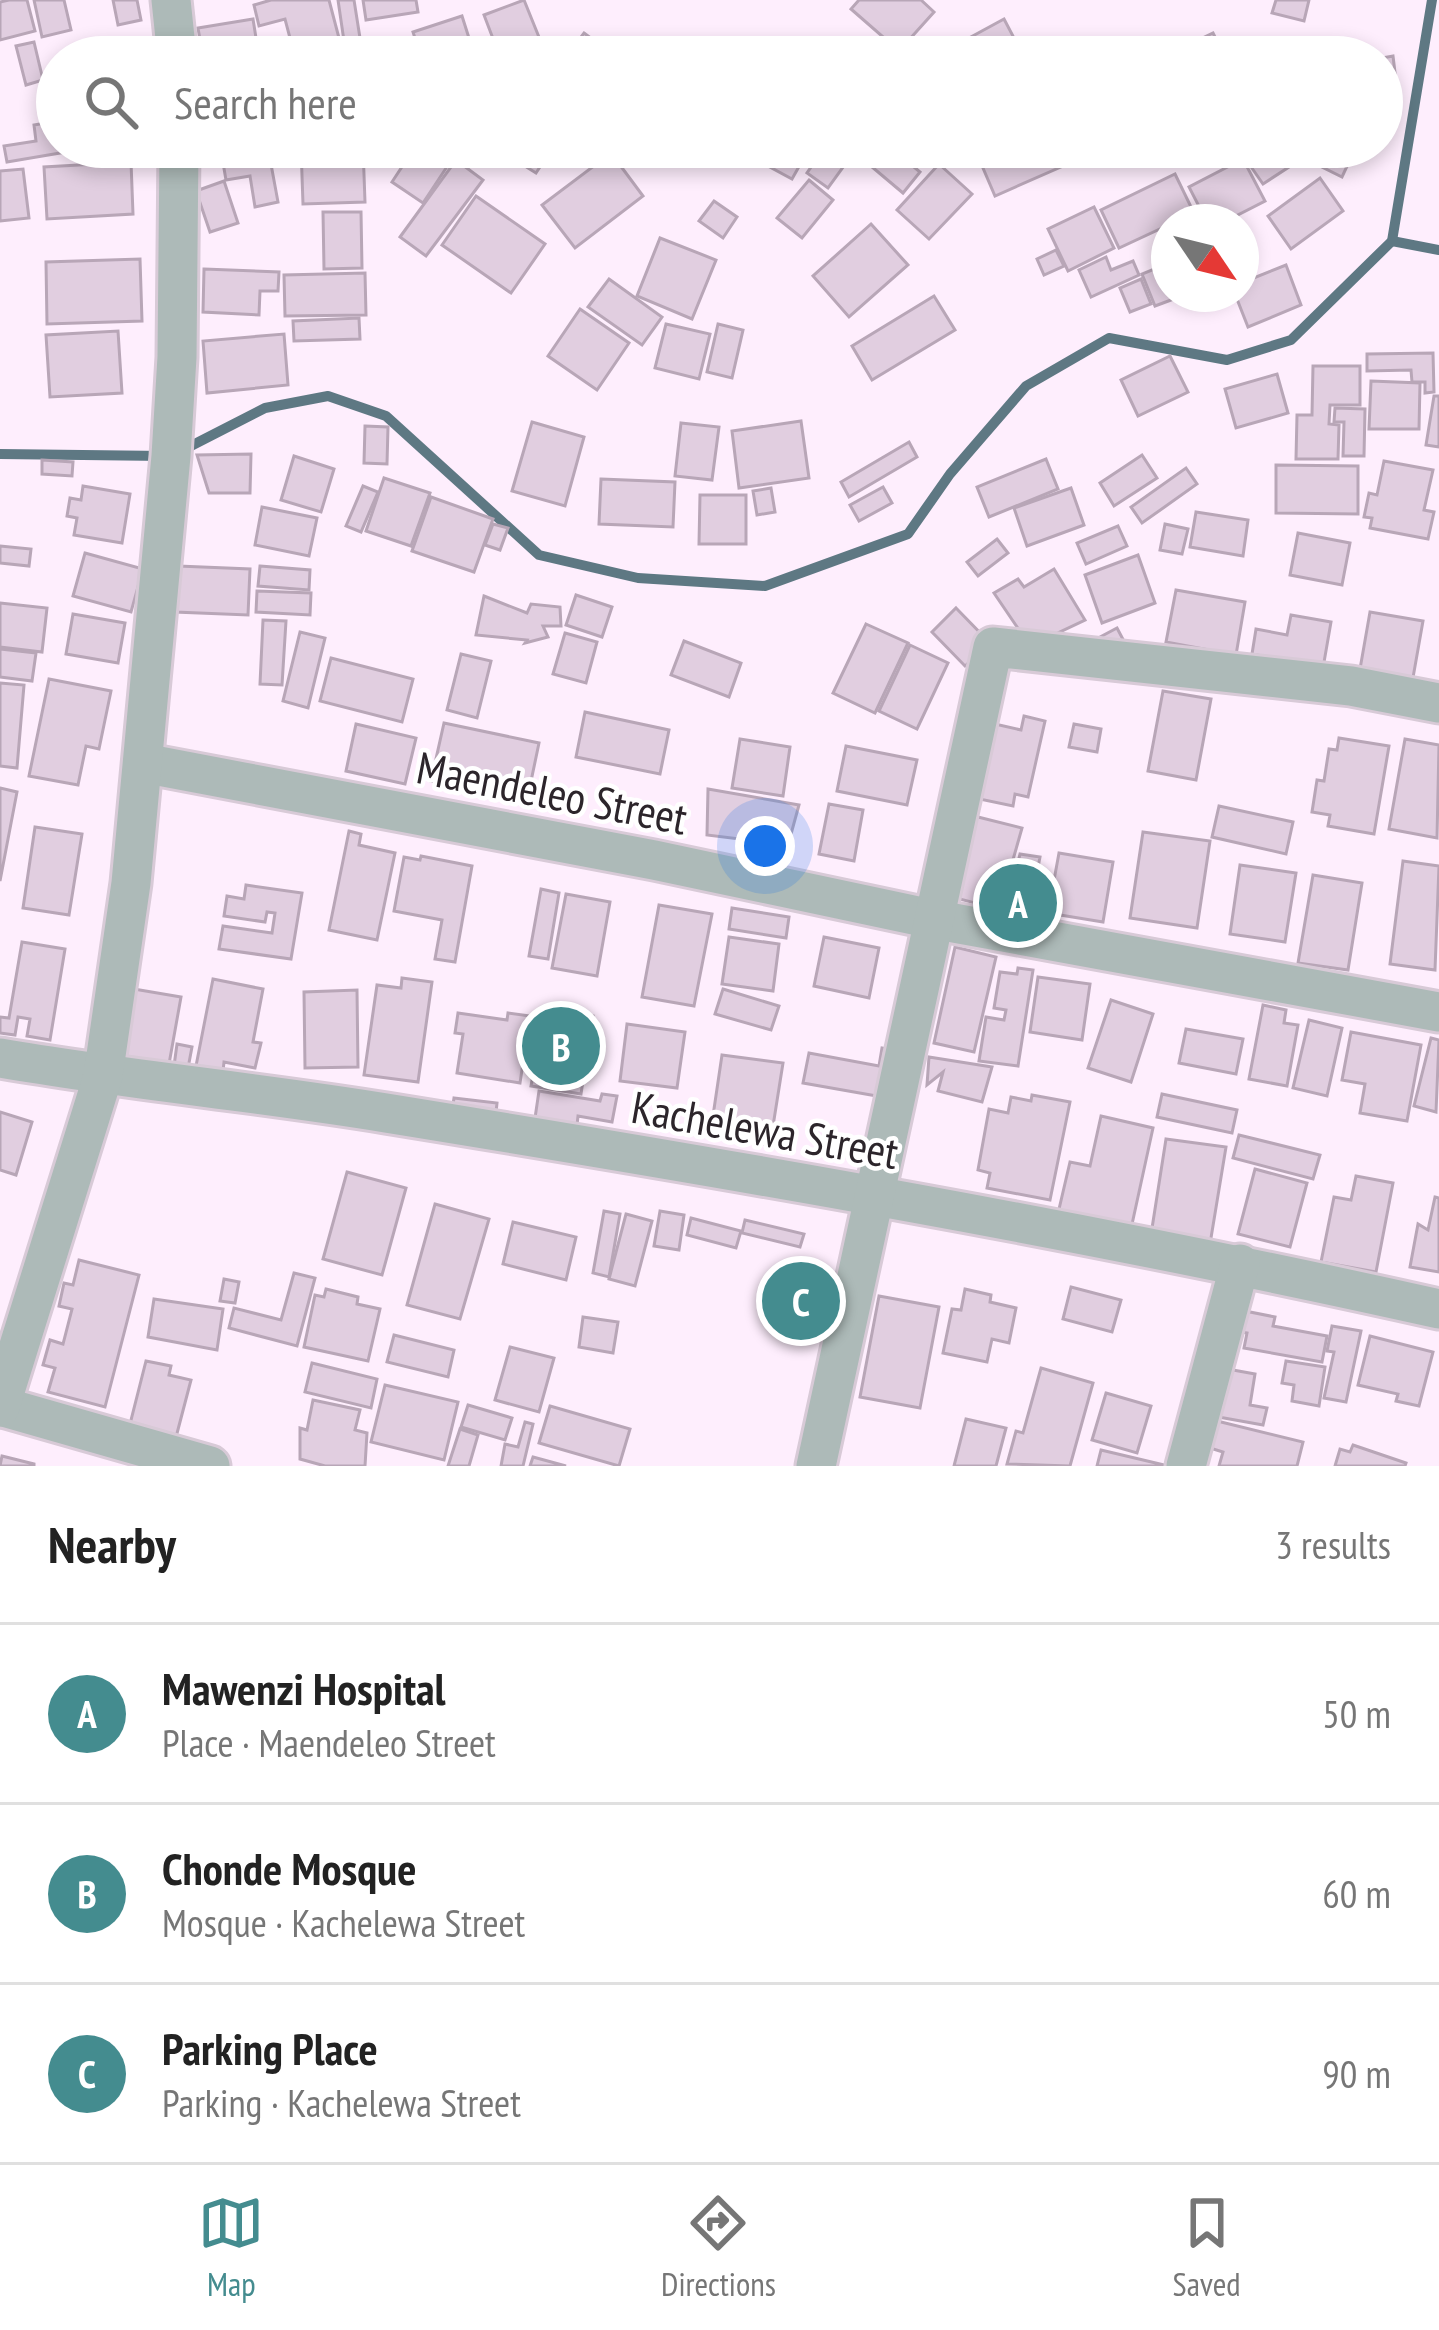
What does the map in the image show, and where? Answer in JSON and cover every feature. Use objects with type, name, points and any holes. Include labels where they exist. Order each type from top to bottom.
[{"type":"street","points":[[172,0],[175,36]]},
{"type":"street","points":[[179,168],[177,357],[131,884],[103,1076],[0,1406],[210,1466]]},
{"type":"street","points":[[816,1466],[993,647],[1351,686],[1439,704]]},
{"type":"street","name":"Maendeleo Street","points":[[142,763],[654,860],[932,919],[1439,1012]]},
{"type":"street","name":"Kachelewa Street","points":[[0,1058],[382,1112],[877,1197],[1240,1264],[1439,1309]]},
{"type":"street","points":[[1186,1466],[1240,1264]]},
{"type":"building","points":[[27,0],[35,31],[0,40],[0,2]]},
{"type":"building","points":[[34,0],[64,0],[71,30],[42,36]]},
{"type":"building","points":[[113,0],[137,0],[141,20],[118,25]]},
{"type":"building","points":[[271,0],[329,0],[338,36],[289,36],[285,19],[259,26],[254,5]]},
{"type":"building","points":[[338,0],[354,0],[360,36],[343,36]]},
{"type":"building","points":[[363,0],[416,0],[418,12],[366,20]]},
{"type":"building","points":[[524,0],[539,36],[492,36],[484,15]]},
{"type":"building","points":[[859,0],[921,0],[934,12],[912,36],[882,36],[851,9]]},
{"type":"building","points":[[1276,0],[1309,0],[1304,21],[1272,13]]},
{"type":"building","points":[[462,16],[468,36],[414,36],[413,32]]},
{"type":"building","points":[[253,19],[256,36],[199,36],[198,28]]},
{"type":"building","points":[[1004,19],[1013,36],[973,36]]},
{"type":"building","points":[[34,42],[36,82],[26,85],[16,46]]},
{"type":"building","points":[[36,141],[36,157],[7,162],[4,146]]},
{"type":"building","points":[[44,168],[131,168],[133,214],[47,219]]},
{"type":"building","points":[[224,168],[272,168],[278,202],[255,207],[250,176],[226,180]]},
{"type":"building","points":[[302,168],[364,168],[365,202],[303,204]]},
{"type":"building","points":[[401,168],[446,168],[423,203],[392,182]]},
{"type":"building","points":[[450,168],[467,168],[483,180],[426,256],[400,237]]},
{"type":"building","points":[[591,168],[622,168],[643,196],[575,248],[542,205]]},
{"type":"building","points":[[772,168],[798,168],[792,179]]},
{"type":"building","points":[[810,168],[842,168],[828,188],[807,173]]},
{"type":"building","points":[[873,168],[920,172],[903,193]]},
{"type":"building","points":[[935,168],[943,168],[972,194],[929,239],[897,210]]},
{"type":"building","points":[[983,168],[1058,168],[995,196]]},
{"type":"building","points":[[1226,168],[1248,168],[1265,201],[1259,204],[1198,204],[1189,187]]},
{"type":"building","points":[[1252,168],[1287,168],[1263,184]]},
{"type":"building","points":[[1324,168],[1346,168],[1342,177]]},
{"type":"building","points":[[23,169],[29,218],[0,221],[0,171]]},
{"type":"building","points":[[1175,174],[1190,204],[1151,204],[1151,233],[1119,248],[1101,210]]},
{"type":"building","points":[[1320,178],[1343,211],[1291,249],[1268,216]]},
{"type":"building","points":[[809,180],[833,200],[802,238],[777,218]]},
{"type":"building","points":[[224,181],[238,223],[210,232],[196,191]]},
{"type":"building","points":[[476,196],[545,244],[511,293],[442,245]]},
{"type":"building","points":[[714,201],[737,217],[723,238],[699,221]]},
{"type":"building","points":[[1094,207],[1114,248],[1068,271],[1048,229]]},
{"type":"building","points":[[323,212],[361,212],[362,268],[324,269]]},
{"type":"building","points":[[871,224],[908,265],[849,317],[813,276]]},
{"type":"building","points":[[660,238],[716,260],[692,319],[637,296]]},
{"type":"building","points":[[1056,250],[1064,266],[1044,275],[1037,259]]},
{"type":"building","points":[[1106,257],[1111,270],[1133,261],[1139,275],[1091,297],[1079,270]]},
{"type":"building","points":[[140,259],[142,321],[47,324],[46,262]]},
{"type":"building","points":[[1286,265],[1301,305],[1248,327],[1242,312],[1259,312],[1259,276]]},
{"type":"building","points":[[204,269],[279,272],[278,291],[260,291],[259,315],[203,312]]},
{"type":"building","points":[[1151,270],[1151,296],[1142,274]]},
{"type":"building","points":[[365,273],[366,315],[285,316],[284,275]]},
{"type":"building","points":[[609,279],[662,317],[642,345],[588,307]]},
{"type":"building","points":[[1141,279],[1151,304],[1130,312],[1120,288]]},
{"type":"building","points":[[934,296],[955,330],[872,380],[852,346]]},
{"type":"building","points":[[580,309],[629,343],[597,390],[548,356]]},
{"type":"building","points":[[359,318],[360,339],[294,341],[293,321]]},
{"type":"building","points":[[666,324],[710,334],[699,379],[655,368]]},
{"type":"building","points":[[718,324],[743,330],[732,378],[707,372]]},
{"type":"building","points":[[118,331],[122,393],[50,397],[46,335]]},
{"type":"building","points":[[284,334],[288,385],[207,393],[203,341]]},
{"type":"building","points":[[1433,353],[1434,392],[1425,393],[1425,382],[1412,382],[1411,370],[1367,371],[1367,354]]},
{"type":"building","points":[[1170,356],[1188,392],[1138,416],[1121,380]]},
{"type":"building","points":[[1313,366],[1360,366],[1360,405],[1330,405],[1329,424],[1339,425],[1338,459],[1296,459],[1297,415],[1312,415]]},
{"type":"building","points":[[1277,374],[1288,413],[1236,428],[1225,389]]},
{"type":"building","points":[[1371,381],[1420,383],[1419,429],[1369,429]]},
{"type":"building","points":[[1434,396],[1439,396],[1439,447],[1426,445]]},
{"type":"building","points":[[1335,408],[1365,409],[1364,456],[1343,456],[1344,422],[1334,422]]},
{"type":"building","points":[[801,421],[809,478],[739,488],[732,431]]},
{"type":"building","points":[[532,422],[584,437],[565,506],[512,491]]},
{"type":"building","points":[[681,423],[719,427],[712,480],[675,476]]},
{"type":"building","points":[[365,426],[388,427],[387,464],[364,463]]},
{"type":"building","points":[[909,442],[917,457],[849,497],[841,482]]},
{"type":"building","points":[[251,454],[250,493],[209,493],[197,455]]},
{"type":"building","points":[[1142,455],[1157,478],[1114,506],[1100,483]]},
{"type":"building","points":[[294,456],[334,469],[321,512],[281,500]]},
{"type":"building","points":[[1046,459],[1058,489],[989,517],[977,487]]},
{"type":"building","points":[[42,460],[73,462],[72,476],[42,474]]},
{"type":"building","points":[[1384,461],[1433,470],[1424,510],[1434,512],[1428,539],[1370,528],[1372,518],[1364,517],[1369,493],[1377,495]]},
{"type":"building","points":[[1276,465],[1358,466],[1358,514],[1276,513]]},
{"type":"building","points":[[1186,468],[1197,484],[1142,523],[1131,507]]},
{"type":"building","points":[[384,478],[430,493],[411,546],[366,531]]},
{"type":"building","points":[[601,479],[675,482],[673,527],[599,524]]},
{"type":"building","points":[[83,486],[130,494],[122,543],[74,535],[77,518],[67,516],[70,498],[81,500]]},
{"type":"building","points":[[363,486],[378,492],[361,532],[346,526]]},
{"type":"building","points":[[883,487],[892,503],[859,521],[850,505]]},
{"type":"building","points":[[771,488],[775,512],[757,515],[753,491]]},
{"type":"building","points":[[1071,488],[1084,525],[1027,546],[1014,508]]},
{"type":"building","points":[[700,495],[746,495],[746,544],[699,544]]},
{"type":"building","points":[[431,497],[493,519],[474,572],[412,551]]},
{"type":"building","points":[[262,507],[317,518],[309,556],[255,545]]},
{"type":"building","points":[[1196,512],[1248,520],[1243,556],[1190,547]]},
{"type":"building","points":[[493,524],[508,528],[500,550],[485,545]]},
{"type":"building","points":[[1165,524],[1188,529],[1182,554],[1160,550]]},
{"type":"building","points":[[1118,526],[1127,546],[1086,564],[1077,543]]},
{"type":"building","points":[[1298,533],[1350,543],[1342,585],[1290,575]]},
{"type":"building","points":[[997,539],[1008,553],[978,576],[967,562]]},
{"type":"building","points":[[0,546],[31,549],[29,566],[0,563]]},
{"type":"building","points":[[85,553],[143,569],[131,612],[73,596]]},
{"type":"building","points":[[1138,555],[1155,603],[1102,623],[1085,575]]},
{"type":"building","points":[[178,566],[250,569],[248,615],[175,612]]},
{"type":"building","points":[[260,566],[310,570],[309,590],[258,586]]},
{"type":"building","points":[[1054,569],[1085,620],[1030,646],[994,593],[1018,579],[1024,587]]},
{"type":"building","points":[[1176,590],[1245,602],[1236,655],[1166,642]]},
{"type":"building","points":[[257,591],[311,593],[310,615],[256,612]]},
{"type":"building","points":[[576,595],[612,607],[602,637],[566,625]]},
{"type":"building","points":[[484,596],[527,613],[531,604],[560,607],[561,626],[543,626],[548,637],[525,643],[527,640],[476,635]]},
{"type":"building","points":[[0,603],[47,608],[42,652],[0,647]]},
{"type":"building","points":[[956,608],[990,643],[965,666],[932,632]]},
{"type":"building","points":[[1370,612],[1423,621],[1411,689],[1360,669]]},
{"type":"building","points":[[73,614],[125,623],[118,663],[66,654]]},
{"type":"building","points":[[1291,615],[1331,622],[1323,668],[1252,654],[1256,629],[1287,635]]},
{"type":"building","points":[[263,620],[286,621],[282,685],[260,684]]},
{"type":"building","points":[[866,624],[908,643],[875,713],[833,693]]},
{"type":"building","points":[[1117,628],[1126,645],[1085,645]]},
{"type":"building","points":[[300,632],[325,638],[308,708],[283,701]]},
{"type":"building","points":[[565,633],[597,642],[586,683],[553,674]]},
{"type":"building","points":[[684,641],[741,663],[729,697],[671,675]]},
{"type":"building","points":[[910,645],[948,663],[917,729],[879,711]]},
{"type":"building","points":[[0,649],[36,653],[32,681],[0,677]]},
{"type":"building","points":[[461,654],[491,661],[477,718],[447,710]]},
{"type":"building","points":[[331,658],[413,679],[402,722],[320,701]]},
{"type":"building","points":[[49,679],[111,691],[99,749],[86,746],[78,785],[29,776]]},
{"type":"building","points":[[0,683],[24,685],[17,768],[0,766]]},
{"type":"building","points":[[1163,691],[1211,699],[1196,780],[1148,771]]},
{"type":"building","points":[[585,712],[669,730],[660,774],[576,757]]},
{"type":"building","points":[[1024,716],[1045,721],[1028,797],[1015,794],[1013,806],[965,796],[995,724],[1021,730]]},
{"type":"building","points":[[444,723],[539,743],[530,786],[516,783],[512,798],[431,781]]},
{"type":"building","points":[[356,724],[416,738],[405,784],[346,771]]},
{"type":"building","points":[[1074,724],[1101,729],[1097,752],[1069,747]]},
{"type":"building","points":[[1339,738],[1389,746],[1374,834],[1328,826],[1330,815],[1312,812],[1317,780],[1324,781],[1329,749],[1337,750]]},
{"type":"building","points":[[740,739],[790,747],[783,796],[732,788]]},
{"type":"building","points":[[1405,739],[1439,745],[1437,838],[1389,829]]},
{"type":"building","points":[[846,746],[917,760],[907,805],[837,791]]},
{"type":"building","points":[[0,788],[17,792],[0,881]]},
{"type":"building","points":[[708,789],[799,805],[788,845],[707,835]]},
{"type":"building","points":[[829,804],[863,810],[854,861],[819,854]]},
{"type":"building","points":[[1219,806],[1293,822],[1286,854],[1212,837]]},
{"type":"building","points":[[974,816],[1022,828],[1005,888],[995,886],[990,907],[952,897]]},
{"type":"building","points":[[35,827],[82,834],[69,915],[23,908]]},
{"type":"building","points":[[349,831],[361,834],[359,845],[395,853],[377,940],[329,930]]},
{"type":"building","points":[[1143,832],[1210,841],[1197,928],[1130,918]]},
{"type":"building","points":[[1059,853],[1113,862],[1103,922],[1048,913]]},
{"type":"building","points":[[1020,854],[1040,857],[1033,893],[1011,890]]},
{"type":"building","points":[[421,856],[472,866],[455,962],[435,959],[442,920],[394,911],[404,857],[420,860]]},
{"type":"building","points":[[1403,861],[1439,866],[1435,970],[1390,964]]},
{"type":"building","points":[[1240,865],[1296,873],[1285,942],[1230,934]]},
{"type":"building","points":[[1313,875],[1362,883],[1348,970],[1298,963]]},
{"type":"building","points":[[246,885],[302,893],[291,959],[219,949],[223,926],[272,933],[275,913],[267,912],[265,922],[224,916],[227,896],[244,899]]},
{"type":"building","points":[[541,889],[559,893],[548,959],[529,956]]},
{"type":"building","points":[[1008,892],[1028,897],[1029,913],[1006,910]]},
{"type":"building","points":[[566,894],[610,902],[597,976],[552,968]]},
{"type":"building","points":[[659,905],[712,914],[694,1006],[642,997]]},
{"type":"building","points":[[732,908],[789,917],[786,938],[729,929]]},
{"type":"building","points":[[729,937],[779,944],[773,991],[722,984]]},
{"type":"building","points":[[824,937],[879,948],[869,998],[814,986]]},
{"type":"building","points":[[22,942],[65,949],[50,1040],[27,1036],[30,1019],[18,1017],[15,1035],[0,1033],[0,1017],[9,1018]]},
{"type":"building","points":[[955,947],[996,957],[974,1052],[934,1043]]},
{"type":"building","points":[[1018,968],[1033,970],[1018,1066],[979,1061],[986,1017],[1004,1020],[1006,1010],[994,1008],[1000,972],[1017,974]]},
{"type":"building","points":[[1038,977],[1090,984],[1082,1040],[1030,1032]]},
{"type":"building","points":[[402,978],[432,982],[418,1082],[364,1075],[377,985],[401,988]]},
{"type":"building","points":[[213,979],[263,989],[253,1042],[261,1043],[255,1068],[224,1062],[223,1071],[196,1066]]},
{"type":"building","points":[[128,988],[181,997],[169,1064],[117,1055]]},
{"type":"building","points":[[723,989],[779,1006],[771,1030],[715,1014]]},
{"type":"building","points":[[357,990],[358,1067],[305,1068],[304,992]]},
{"type":"building","points":[[1111,1000],[1153,1014],[1131,1082],[1088,1068]]},
{"type":"building","points":[[1263,1005],[1286,1010],[1284,1023],[1298,1025],[1287,1086],[1249,1079]]},
{"type":"building","points":[[543,1008],[593,1016],[581,1094],[531,1086],[534,1069],[529,1068]]},
{"type":"building","points":[[458,1013],[507,1020],[508,1013],[530,1016],[520,1083],[457,1073],[463,1034],[455,1033]]},
{"type":"building","points":[[1309,1020],[1342,1028],[1327,1096],[1293,1088]]},
{"type":"building","points":[[627,1024],[685,1032],[677,1088],[620,1081]]},
{"type":"building","points":[[1186,1029],[1243,1039],[1236,1074],[1179,1063]]},
{"type":"building","points":[[1351,1032],[1421,1045],[1407,1121],[1360,1113],[1365,1084],[1342,1080]]},
{"type":"building","points":[[1431,1038],[1439,1040],[1436,1112],[1414,1106]]},
{"type":"building","points":[[177,1044],[192,1047],[188,1068],[174,1066]]},
{"type":"building","points":[[882,1048],[897,1051],[888,1098],[803,1083],[809,1053],[879,1066]]},
{"type":"building","points":[[722,1055],[783,1063],[770,1145],[710,1136]]},
{"type":"building","points":[[929,1057],[992,1067],[982,1102],[938,1091],[943,1072],[927,1085]]},
{"type":"building","points":[[539,1091],[600,1101],[602,1094],[617,1096],[612,1122],[578,1116],[577,1125],[535,1118]]},
{"type":"building","points":[[1162,1094],[1237,1110],[1232,1133],[1157,1117]]},
{"type":"building","points":[[1032,1095],[1070,1102],[1050,1200],[987,1188],[990,1173],[978,1170],[989,1109],[1008,1113],[1011,1097],[1031,1101]]},
{"type":"building","points":[[454,1098],[497,1103],[495,1122],[451,1117]]},
{"type":"building","points":[[0,1112],[32,1122],[16,1175],[0,1170]]},
{"type":"building","points":[[1101,1116],[1153,1128],[1129,1238],[1056,1222],[1070,1162],[1090,1166]]},
{"type":"building","points":[[1239,1135],[1320,1155],[1313,1179],[1233,1158]]},
{"type":"building","points":[[1166,1139],[1226,1147],[1209,1250],[1150,1241]]},
{"type":"building","points":[[1255,1169],[1307,1183],[1290,1247],[1238,1234]]},
{"type":"building","points":[[347,1172],[406,1188],[382,1275],[323,1259]]},
{"type":"building","points":[[1356,1176],[1393,1183],[1376,1272],[1321,1262],[1334,1197],[1351,1200]]},
{"type":"building","points":[[1435,1197],[1439,1198],[1439,1272],[1410,1267],[1418,1224],[1428,1230]]},
{"type":"building","points":[[435,1204],[489,1219],[460,1319],[407,1305]]},
{"type":"building","points":[[604,1211],[620,1214],[609,1277],[593,1273]]},
{"type":"building","points":[[660,1211],[684,1215],[679,1250],[654,1246]]},
{"type":"building","points":[[626,1214],[652,1221],[635,1286],[609,1279]]},
{"type":"building","points":[[691,1218],[741,1231],[736,1248],[687,1235]]},
{"type":"building","points":[[745,1220],[804,1234],[800,1247],[742,1233]]},
{"type":"building","points":[[513,1222],[576,1237],[566,1280],[503,1264]]},
{"type":"building","points":[[79,1260],[139,1275],[105,1407],[48,1392],[55,1368],[43,1365],[50,1340],[63,1344],[72,1309],[59,1306],[64,1283],[73,1285]]},
{"type":"building","points":[[294,1273],[315,1278],[297,1346],[229,1328],[234,1308],[281,1320]]},
{"type":"building","points":[[224,1279],[239,1282],[235,1303],[220,1301]]},
{"type":"building","points":[[1071,1287],[1121,1300],[1112,1332],[1063,1319]]},
{"type":"building","points":[[326,1289],[358,1297],[357,1304],[380,1309],[368,1361],[304,1347],[315,1295],[324,1297]]},
{"type":"building","points":[[965,1289],[1016,1308],[1009,1343],[992,1339],[987,1362],[943,1353],[952,1309],[961,1310]]},
{"type":"building","points":[[879,1296],[939,1307],[920,1408],[860,1397]]},
{"type":"building","points":[[154,1299],[223,1309],[217,1350],[148,1337]]},
{"type":"building","points":[[1240,1310],[1275,1317],[1273,1326],[1327,1336],[1322,1362],[1244,1348],[1247,1333],[1236,1331]]},
{"type":"building","points":[[583,1317],[618,1322],[613,1353],[579,1347]]},
{"type":"building","points":[[1332,1326],[1361,1331],[1346,1402],[1324,1398],[1334,1352],[1327,1351]]},
{"type":"building","points":[[394,1335],[454,1350],[448,1377],[387,1362]]},
{"type":"building","points":[[1370,1336],[1433,1352],[1419,1406],[1396,1401],[1398,1394],[1358,1385]]},
{"type":"building","points":[[510,1347],[554,1358],[539,1412],[495,1400]]},
{"type":"building","points":[[146,1361],[171,1366],[169,1375],[191,1380],[175,1441],[127,1436]]},
{"type":"building","points":[[1286,1361],[1325,1367],[1319,1406],[1292,1401],[1294,1385],[1282,1383]]},
{"type":"building","points":[[312,1363],[377,1379],[371,1408],[305,1392]]},
{"type":"building","points":[[1041,1368],[1093,1383],[1070,1466],[1007,1464],[1016,1431],[1023,1433]]},
{"type":"building","points":[[1222,1368],[1255,1374],[1250,1405],[1267,1408],[1263,1425],[1213,1416]]},
{"type":"building","points":[[385,1385],[458,1402],[444,1460],[371,1442]]},
{"type":"building","points":[[1106,1393],[1151,1406],[1137,1453],[1092,1440]]},
{"type":"building","points":[[313,1400],[360,1410],[355,1430],[367,1433],[365,1466],[325,1466],[300,1459],[300,1428],[307,1430]]},
{"type":"building","points":[[468,1405],[512,1418],[505,1440],[461,1427]]},
{"type":"building","points":[[550,1406],[630,1429],[619,1466],[539,1443]]},
{"type":"building","points":[[966,1419],[1006,1428],[996,1466],[954,1466]]},
{"type":"building","points":[[1217,1421],[1303,1442],[1297,1466],[1219,1466],[1223,1452],[1210,1448]]},
{"type":"building","points":[[525,1422],[533,1424],[523,1466],[501,1466],[505,1444],[518,1447]]},
{"type":"building","points":[[460,1429],[478,1435],[469,1466],[448,1466]]},
{"type":"building","points":[[1353,1445],[1405,1466],[1335,1466],[1340,1449],[1350,1452]]},
{"type":"building","points":[[1101,1450],[1164,1465],[1164,1466],[1097,1466]]},
{"type":"building","points":[[2,1456],[34,1464],[34,1466],[0,1466]]},
{"type":"building","points":[[533,1457],[566,1466],[530,1466]]},
{"type":"waterway","points":[[183,450],[265,408],[328,396],[386,416],[539,555],[638,578],[765,586],[908,534],[950,474],[1026,386],[1109,338],[1227,360],[1291,340],[1392,241],[1432,0]]},
{"type":"waterway","points":[[1392,241],[1439,250]]},
{"type":"waterway","points":[[0,454],[165,456]]},
{"type":"place","name":"Mawenzi Hospital","points":[[1018,903]]},
{"type":"place","name":"Chonde Mosque","points":[[561,1046]]},
{"type":"place","name":"Parking Place","points":[[801,1301]]}]
